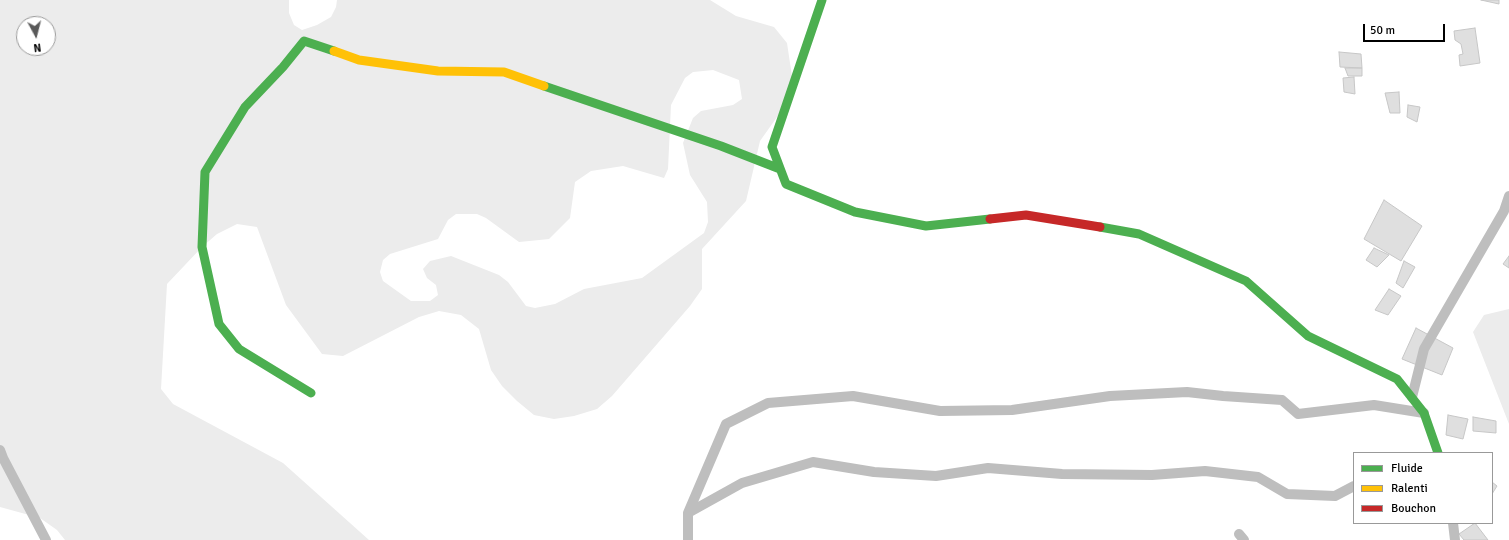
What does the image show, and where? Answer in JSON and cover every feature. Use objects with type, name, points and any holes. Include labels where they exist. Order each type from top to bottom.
[{"type":"street","points":[[822,0],[772,147],[786,184],[855,212],[926,226],[1026,215],[1139,234],[1246,281],[1308,336],[1397,379],[1424,413],[1438,452]]},
{"type":"street","points":[[311,393],[239,349],[219,324],[202,247],[205,172],[245,107],[283,67],[304,41],[359,60],[438,71],[504,72],[721,146],[780,169]]},
{"type":"street","points":[[1412,397],[1424,349],[1504,211],[1509,196]]},
{"type":"street","points":[[688,540],[688,513],[726,424],[768,403],[853,396],[940,411],[1012,410],[1110,396],[1187,392],[1282,400],[1298,414],[1374,405],[1424,413]]},
{"type":"street","points":[[0,450],[46,540]]},
{"type":"street","points":[[688,513],[742,483],[813,462],[874,472],[936,476],[988,468],[1062,474],[1152,475],[1205,471],[1258,477],[1287,494],[1335,496],[1353,487]]},
{"type":"street","points":[[1453,524],[1455,540]]},
{"type":"shaded area","points":[[0,0],[289,0],[289,13],[294,25],[302,30],[317,25],[331,17],[336,7],[337,0],[710,0],[736,16],[774,27],[787,43],[793,83],[787,103],[760,141],[746,201],[702,249],[702,289],[690,306],[612,396],[597,409],[574,416],[554,419],[534,415],[502,386],[491,370],[479,329],[461,315],[439,311],[419,317],[343,356],[322,354],[286,305],[257,227],[237,224],[217,234],[202,247],[167,284],[161,389],[173,404],[283,463],[369,540],[65,540],[57,530],[40,518],[0,507]],"holes":[[[713,70],[739,80],[742,99],[733,105],[701,111],[693,118],[683,143],[690,175],[707,202],[708,222],[704,233],[642,278],[584,289],[555,304],[535,308],[526,306],[508,282],[499,275],[451,256],[430,261],[423,269],[427,278],[436,285],[438,295],[430,301],[411,301],[383,281],[380,272],[383,260],[390,254],[438,239],[448,220],[456,214],[477,214],[486,218],[519,242],[549,239],[570,218],[575,182],[591,171],[623,166],[664,178],[668,169],[671,105],[685,78],[693,72]]]},
{"type":"shaded area","points":[[1509,309],[1509,424],[1473,332],[1484,315]]},
{"type":"building","points":[[1481,0],[1499,0],[1499,4]]},
{"type":"building","points":[[1475,28],[1480,63],[1460,66],[1459,55],[1463,54],[1461,44],[1455,40],[1454,31]]},
{"type":"building","points":[[1339,52],[1361,54],[1362,68],[1340,67]]},
{"type":"building","points":[[1345,68],[1362,68],[1362,76],[1348,76]]},
{"type":"building","points":[[1354,77],[1355,94],[1344,92],[1343,78]]},
{"type":"building","points":[[1399,92],[1400,113],[1390,113],[1385,93]]},
{"type":"building","points":[[1408,105],[1420,107],[1417,122],[1407,117]]},
{"type":"building","points":[[1384,200],[1422,226],[1401,261],[1364,239]]},
{"type":"building","points":[[1374,248],[1389,255],[1377,267],[1366,260]]},
{"type":"building","points":[[1509,256],[1509,268],[1503,264]]},
{"type":"building","points":[[1404,261],[1415,267],[1403,288],[1396,283]]},
{"type":"building","points":[[1389,289],[1401,296],[1388,315],[1375,310]]},
{"type":"building","points":[[1416,328],[1453,348],[1442,375],[1402,359]]},
{"type":"building","points":[[1448,415],[1468,419],[1463,439],[1446,435]]},
{"type":"building","points":[[1473,417],[1496,421],[1496,433],[1473,431]]},
{"type":"building","points":[[1493,483],[1497,486],[1493,492]]},
{"type":"building","points":[[1476,524],[1488,540],[1464,540],[1459,534]]},
{"type":"traffic: fast","points":[[822,0],[772,147],[786,184],[855,212],[926,226],[990,219]]},
{"type":"traffic: fast","points":[[311,393],[239,349],[219,324],[202,247],[205,172],[245,107],[283,67],[304,41],[334,51]]},
{"type":"traffic: fast","points":[[544,86],[721,146],[780,169]]},
{"type":"traffic: fast","points":[[1100,227],[1139,234],[1246,281],[1308,336],[1397,379],[1424,413],[1438,452]]},
{"type":"traffic: slow","points":[[334,51],[359,60],[438,71],[504,72],[544,86]]},
{"type":"traffic: jam","points":[[990,219],[1026,215],[1100,227]]}]
